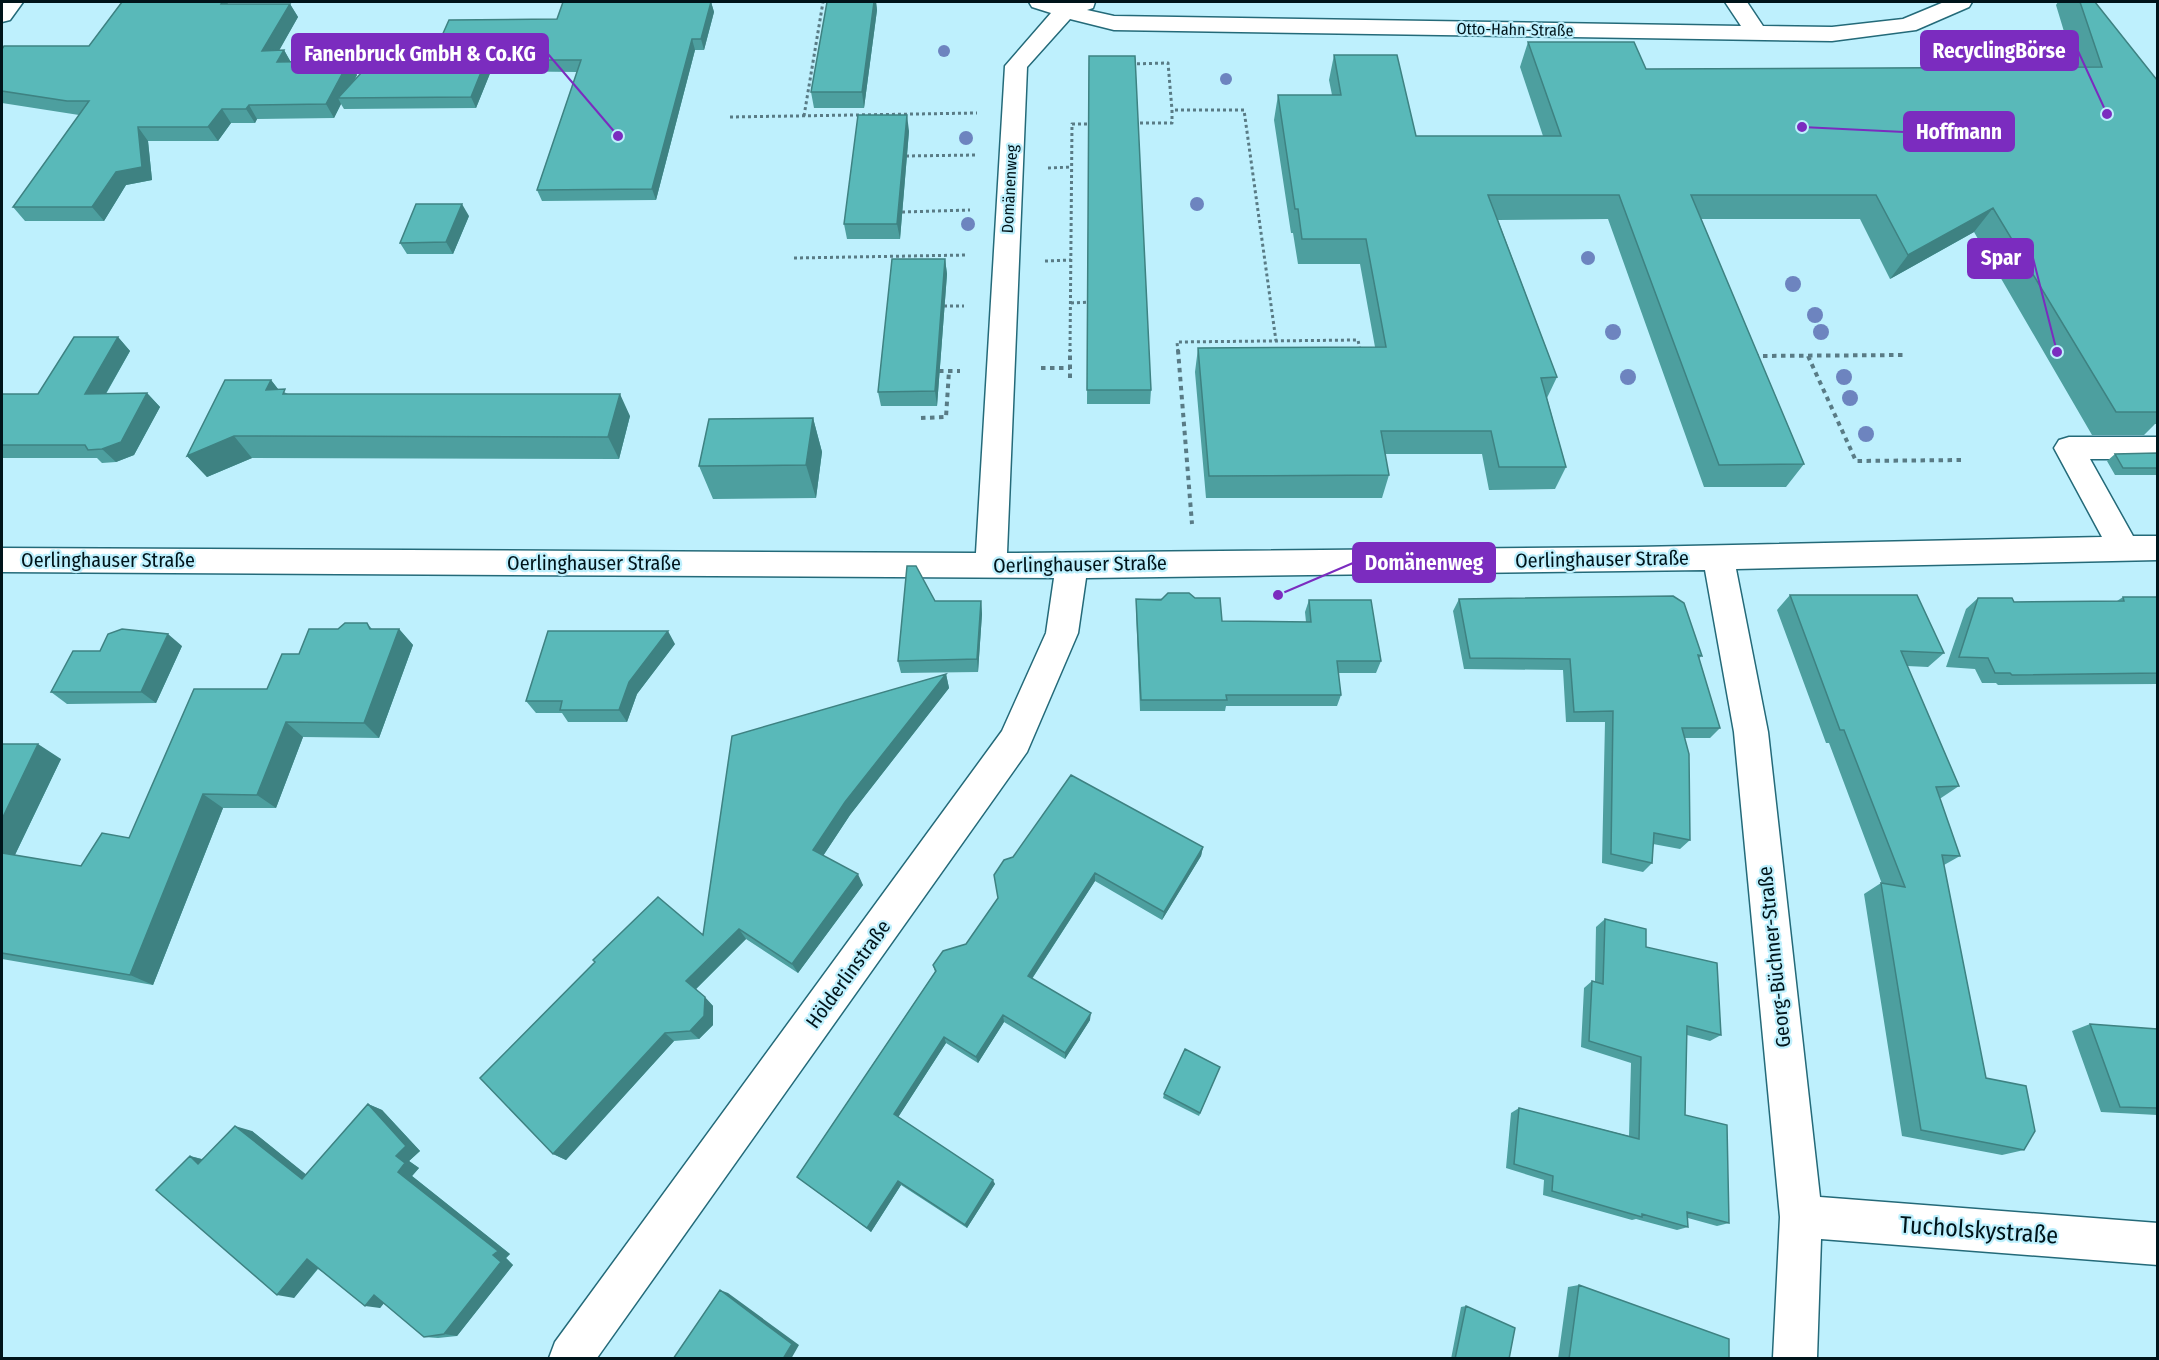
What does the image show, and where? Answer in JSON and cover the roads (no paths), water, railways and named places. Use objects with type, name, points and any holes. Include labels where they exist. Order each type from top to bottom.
[{"type":"street","points":[[2,15],[12,2]]},
{"type":"street","name":"Otto-Hahn-Straße","points":[[1041,2],[1065,11],[1114,23],[1832,34],[1908,25],[1961,2]]},
{"type":"street","points":[[1065,11],[1089,2]]},
{"type":"street","points":[[1736,2],[1756,32]]},
{"type":"street","name":"Domänenweg","points":[[990,566],[1016,66],[1065,11]]},
{"type":"street","points":[[2124,548],[2069,448],[2157,448]]},
{"type":"street","name":"Oerlinghauser Straße","points":[[2,560],[990,566],[1718,558],[2157,548]]},
{"type":"street","name":"Georg-Büchner-Straße","points":[[1718,558],[1751,732],[1801,1217],[1795,1359]]},
{"type":"street","name":"Hölderlinstraße","points":[[571,1359],[1015,741],[1062,633],[1072,564]]},
{"type":"street","name":"Tucholskystraße","points":[[1801,1217],[2157,1244]]},
{"type":"place","name":"RecyclingBörse","points":[[2107,114]]},
{"type":"place","name":"Hoffmann","points":[[1802,127]]},
{"type":"place","name":"Fanenbruck GmbH & Co.KG","points":[[618,136]]},
{"type":"place","name":"Spar","points":[[2057,352]]},
{"type":"place","name":"Domänenweg","points":[[1278,595]]}]
